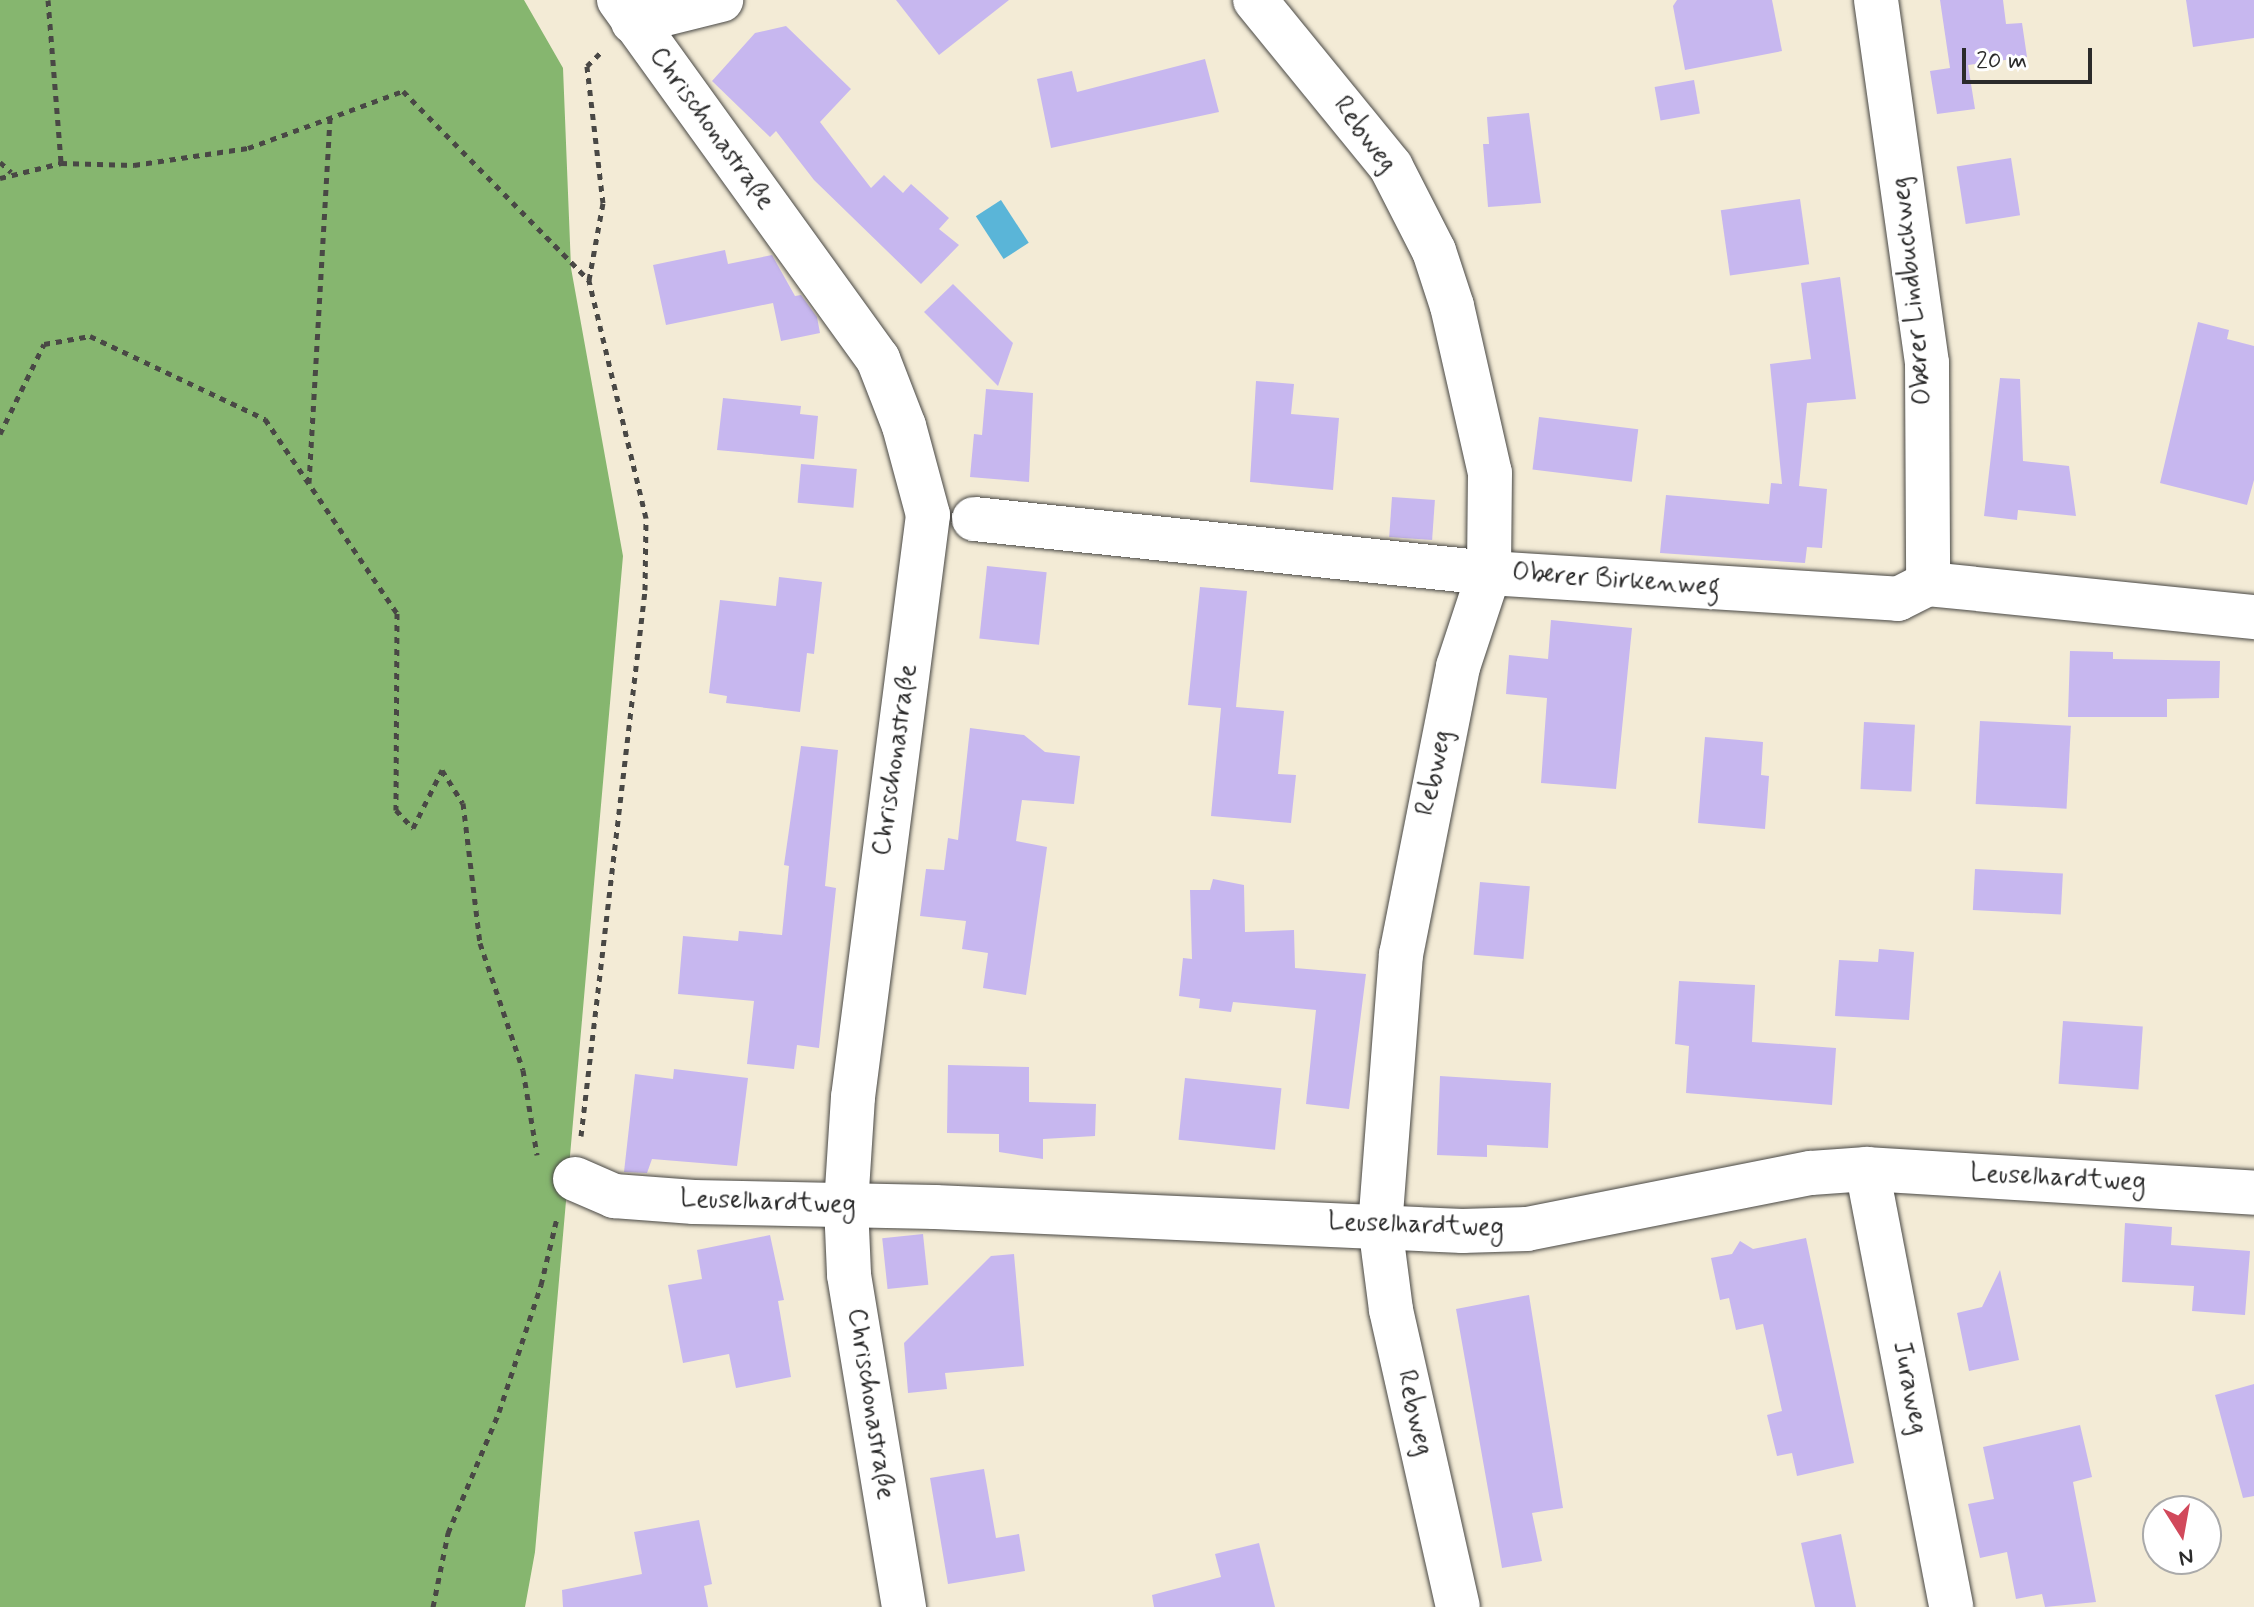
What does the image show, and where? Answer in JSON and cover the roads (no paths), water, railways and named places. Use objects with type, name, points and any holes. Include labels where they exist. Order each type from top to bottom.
[{"type":"street","points":[[626,11],[721,0]]},
{"type":"street","name":"Rebweg","points":[[1255,0],[1391,167],[1434,251],[1452,306],[1490,473],[1489,573],[1458,667],[1401,954],[1380,1225],[1391,1310],[1458,1607]]},
{"type":"street","name":"Oberer Lindbuckweg","points":[[1876,0],[1927,363],[1928,584]]},
{"type":"street","name":"Chrischonastraße","points":[[626,11],[878,359],[904,426],[950,517],[853,1097],[846,1205],[849,1275],[904,1607]]},
{"type":"street","name":"Oberer Birkenweg","points":[[950,517],[1489,573],[1898,599],[1928,584],[2254,617]]},
{"type":"street","name":"Leuselhardtweg","points":[[575,1179],[614,1196],[1527,1229],[1811,1173],[1867,1169],[2254,1193]]},
{"type":"street","name":"Juraweg","points":[[1867,1169],[1951,1607]]},
{"type":"water","points":[[1001,200],[1029,243],[1004,259],[976,216]]}]
